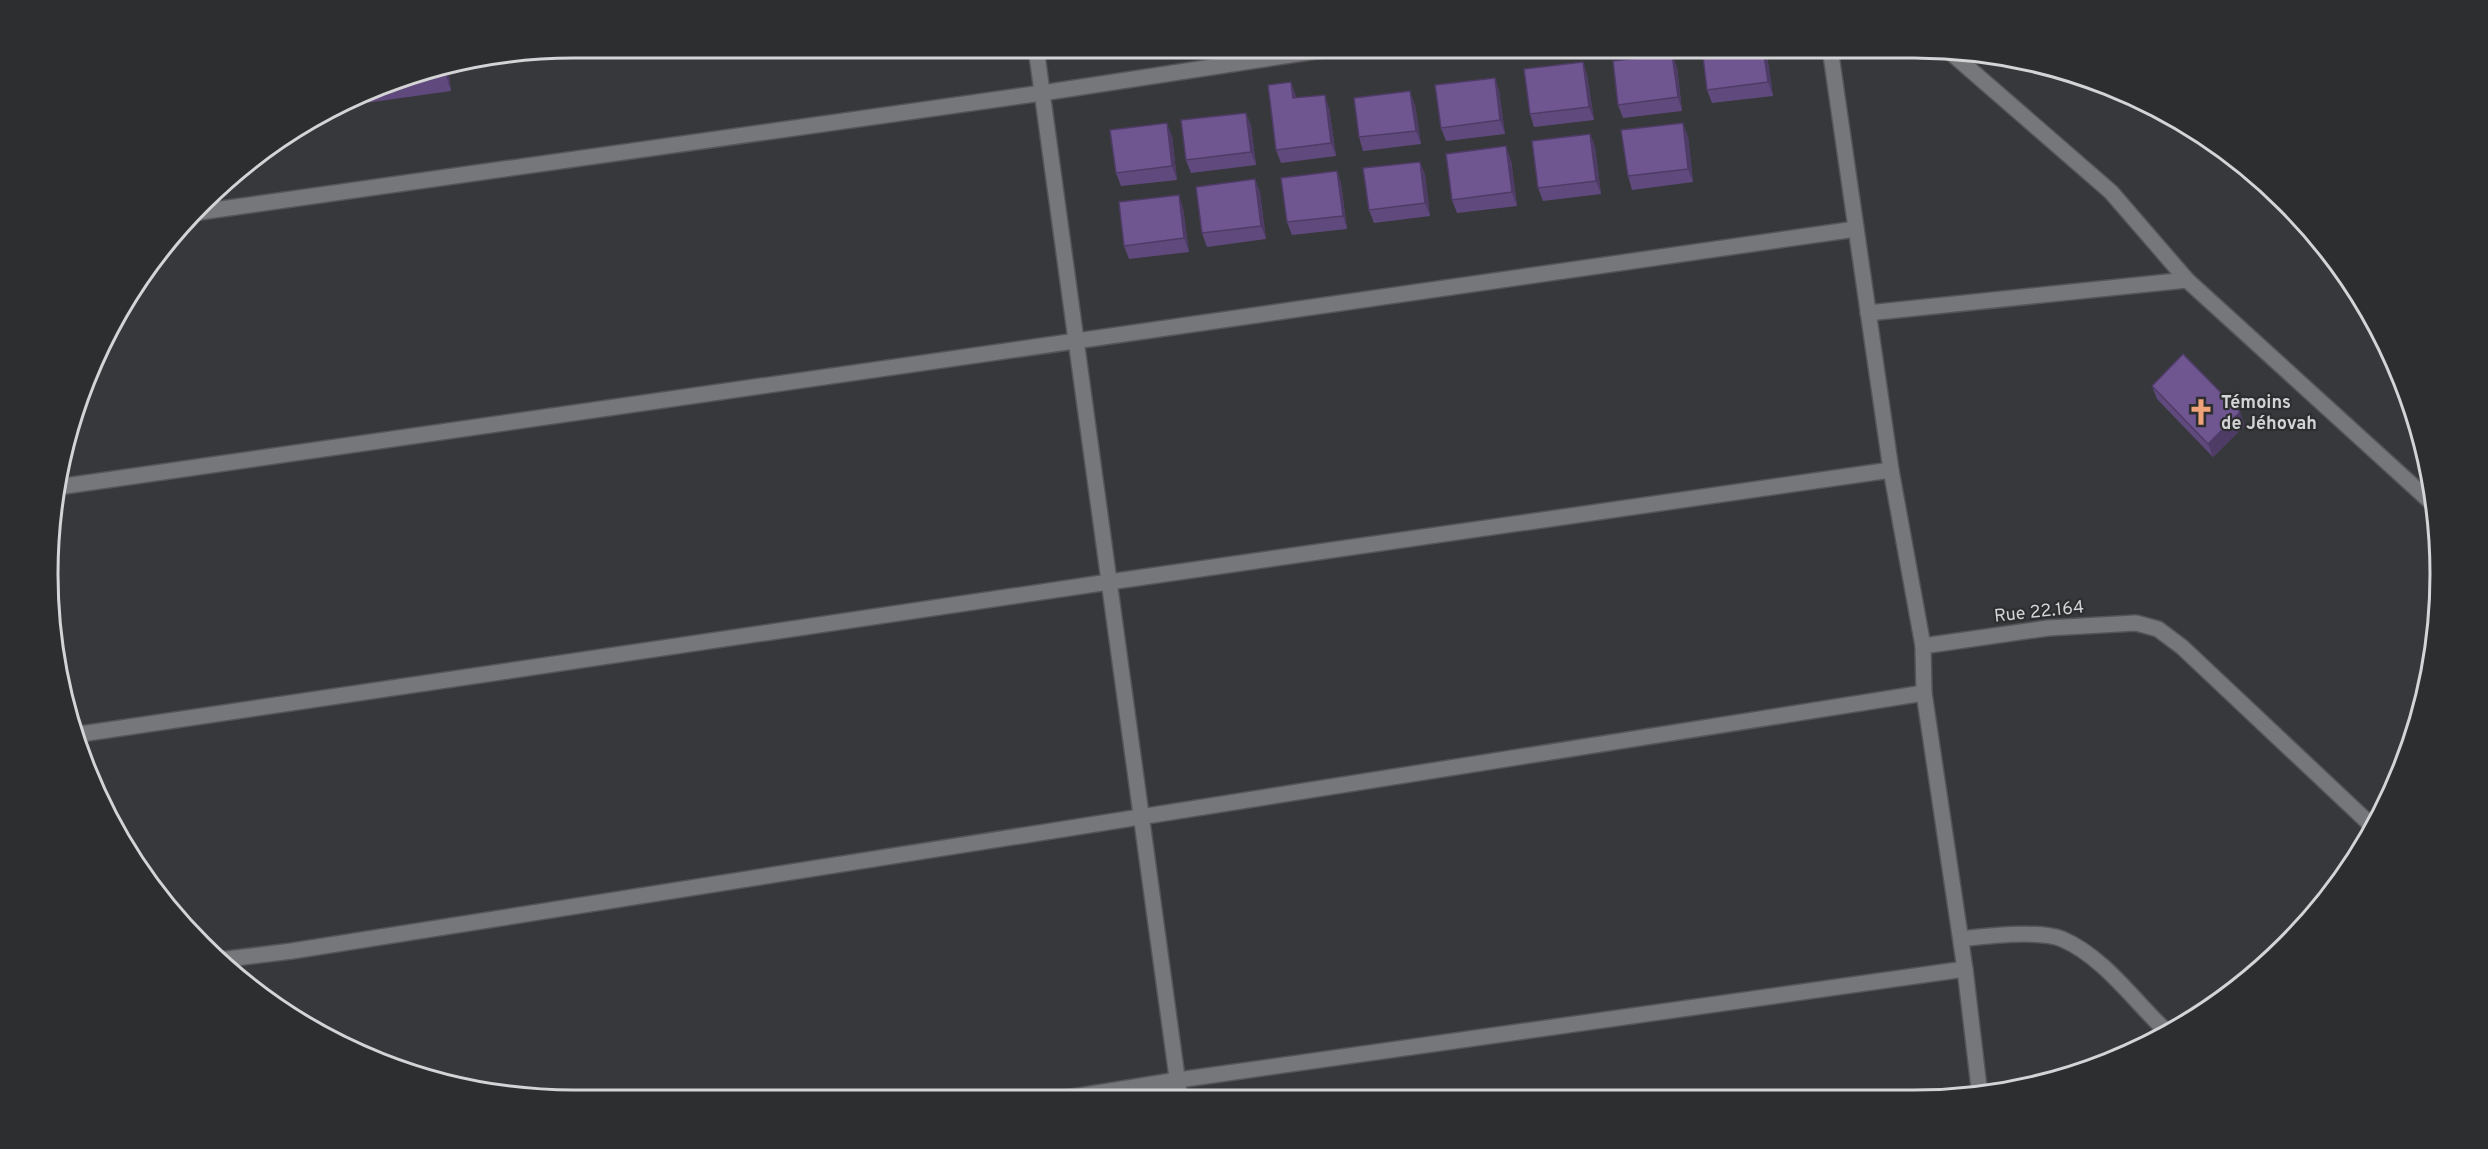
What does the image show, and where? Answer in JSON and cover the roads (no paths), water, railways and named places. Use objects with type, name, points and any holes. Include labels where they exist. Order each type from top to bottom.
[{"type":"street","points":[[1037,58],[1179,1090]]},
{"type":"street","points":[[209,211],[1042,93],[1263,58]]},
{"type":"street","points":[[1831,58],[1891,470],[1923,646],[1924,693],[1961,939],[1979,1086]]},
{"type":"street","points":[[1961,61],[2112,192],[2187,280],[2423,495]]},
{"type":"street","points":[[66,486],[1856,229]]},
{"type":"street","points":[[1868,313],[2187,280]]},
{"type":"street","points":[[84,734],[1109,582],[1891,470]]},
{"type":"street","name":"Rue 22.164","points":[[1923,646],[2060,627],[2136,623],[2158,629],[2182,647],[2367,820]]},
{"type":"street","points":[[230,959],[292,951],[1924,693]]},
{"type":"street","points":[[1961,939],[1996,934],[2060,938],[2085,952],[2161,1027]]},
{"type":"street","points":[[1119,1090],[1965,969]]},
{"type":"place","name":"Témoins de Jéhovah","points":[[2201,412]]}]
